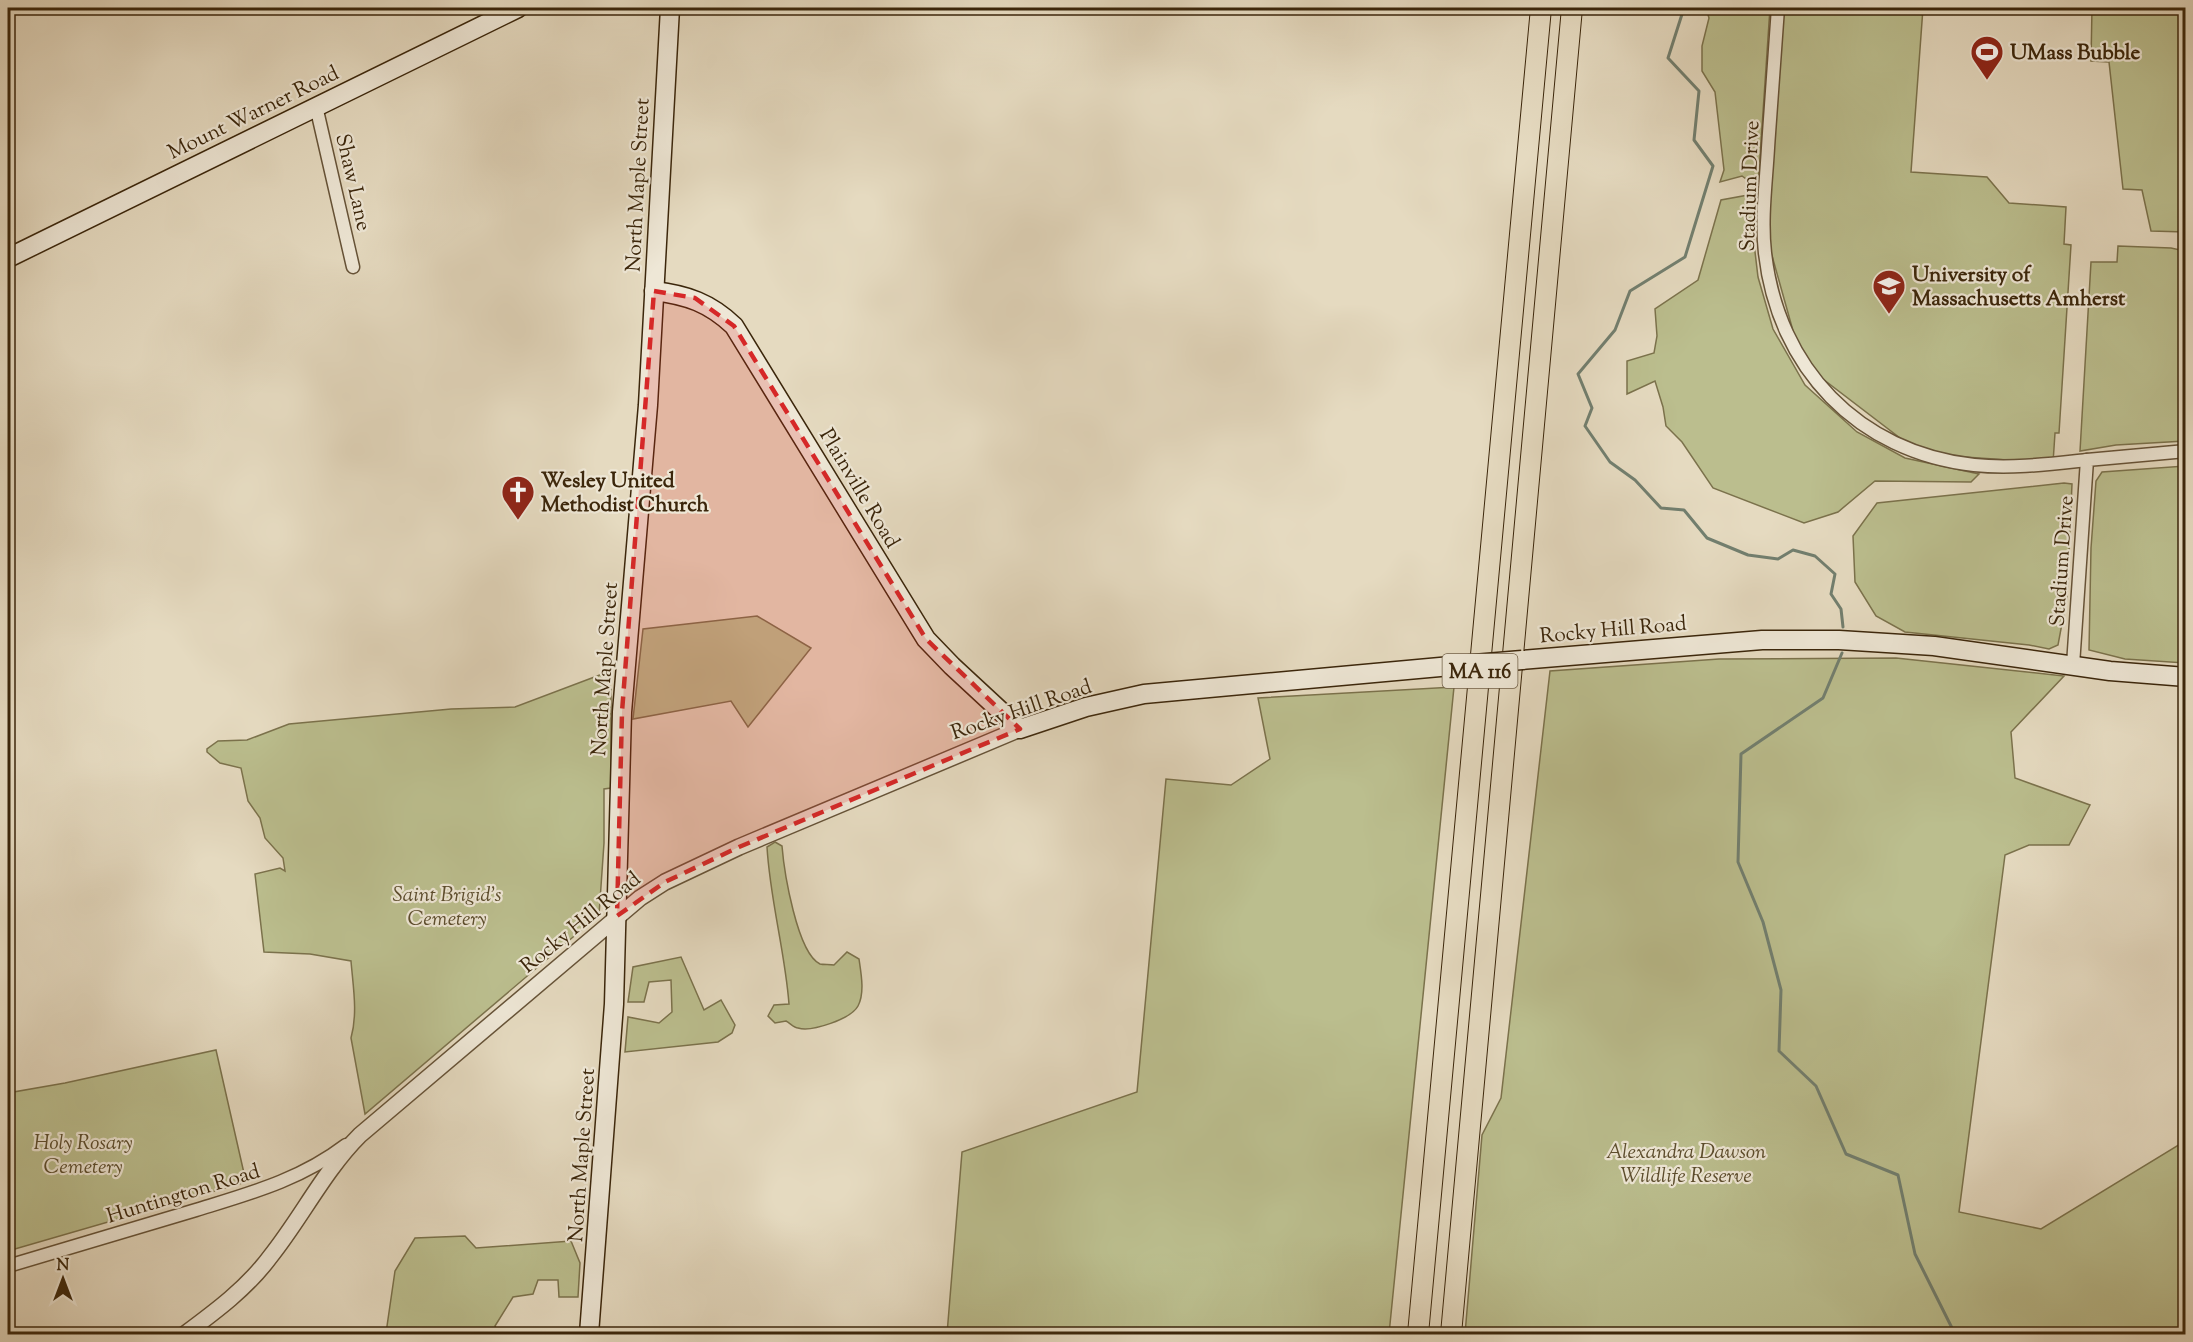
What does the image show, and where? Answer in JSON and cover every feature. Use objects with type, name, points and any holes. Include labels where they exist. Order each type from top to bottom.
[{"type":"main road","name":"Mount Warner Road","points":[[8,258],[518,8]]},
{"type":"main road","name":"North Maple Street","points":[[590,1335],[608,1097],[617,916],[622,719],[644,460],[670,8]]},
{"type":"main road","name":"MA 116","points":[[1418,1335],[1541,8]]},
{"type":"main road","name":"MA 116","points":[[1451,1335],[1572,8]]},
{"type":"main road","name":"Plainville Road","points":[[654,291],[695,298],[722,314],[734,326],[926,639],[1020,729]]},
{"type":"main road","name":"Rocky Hill Road","points":[[1020,729],[1086,707],[1144,694],[1748,641],[1806,639],[1934,646],[2147,675],[2186,677]]},
{"type":"street","name":"Stadium Drive","points":[[1778,8],[1766,173],[1765,251],[1771,287],[1786,333],[1802,363],[1824,392],[1844,410],[1881,435],[1921,454],[1941,460],[1982,466],[2186,451]]},
{"type":"street","name":"Shaw Lane","points":[[316,106],[353,267]]},
{"type":"street","name":"Stadium Drive","points":[[2073,665],[2087,460]]},
{"type":"street","name":"Rocky Hill Road","points":[[185,1335],[233,1297],[262,1267],[335,1161],[360,1135],[617,916],[665,882],[706,862],[1020,729]]},
{"type":"street","name":"Huntington Road","points":[[8,1266],[139,1228],[279,1183],[313,1167],[360,1135]]},
{"type":"highlighted area","points":[[654,291],[695,298],[734,326],[926,639],[1020,729],[739,847],[665,882],[617,916],[622,712]]},
{"type":"green space","points":[[1706,8],[1770,8],[1758,187],[1753,235],[1758,277],[1773,329],[1805,385],[1857,432],[1905,458],[1979,474],[1971,482],[1875,481],[1838,512],[1804,523],[1713,488],[1682,442],[1666,426],[1655,381],[1627,394],[1627,361],[1654,353],[1657,336],[1655,309],[1698,280],[1721,200],[1748,195],[1753,187],[1757,187],[1742,176],[1720,182],[1724,170],[1715,92],[1702,71],[1702,46],[1709,18]]},
{"type":"green space","points":[[1778,8],[1923,8],[1911,172],[1987,177],[2009,203],[2066,207],[2064,244],[2071,245],[2059,433],[2055,433],[2053,463],[1921,454],[1802,363],[1764,227]]},
{"type":"green space","points":[[2092,8],[2185,8],[2185,232],[2151,231],[2142,190],[2123,189],[2109,62],[2091,61]]},
{"type":"green space","points":[[2118,246],[2171,248],[2185,251],[2185,441],[2116,445],[2080,451],[2091,262],[2117,262]]},
{"type":"green space","points":[[2185,466],[2185,663],[2125,659],[2089,650],[2091,548],[2096,481],[2102,472]]},
{"type":"green space","points":[[2072,484],[2067,597],[2058,645],[2049,649],[1905,632],[1876,616],[1855,582],[1853,536],[1877,503]]},
{"type":"green space","points":[[757,616],[811,648],[748,727],[731,701],[633,719],[643,629]]},
{"type":"green space","name":"Alexandra Dawson Wildlife Reserve","points":[[1896,658],[2064,676],[2011,732],[2015,778],[2090,805],[2069,845],[2029,845],[2005,855],[1959,1212],[2041,1229],[2185,1141],[2185,1334],[1465,1334],[1482,1135],[1501,1098],[1550,671],[1719,659]]},
{"type":"green space","name":"Saint Brigid's Cemetery","points":[[605,673],[611,690],[611,788],[604,789],[604,843],[599,915],[365,1114],[351,1038],[355,1009],[351,961],[310,954],[264,952],[255,874],[280,868],[285,871],[283,858],[265,838],[260,818],[248,801],[241,768],[220,763],[207,752],[207,749],[218,741],[247,740],[289,724],[451,709],[515,707]]},
{"type":"green space","points":[[1454,687],[1389,1334],[947,1334],[962,1152],[1137,1092],[1166,779],[1231,785],[1270,759],[1258,698]]},
{"type":"green space","points":[[775,842],[782,846],[793,910],[798,928],[812,957],[820,964],[834,965],[847,952],[859,959],[862,989],[858,1006],[840,1020],[821,1026],[796,1028],[786,1021],[775,1023],[768,1016],[774,1005],[789,1004],[767,847]]},
{"type":"green space","points":[[681,957],[704,1010],[721,1000],[735,1025],[732,1033],[718,1042],[625,1052],[628,1017],[659,1023],[672,1012],[671,980],[649,982],[644,1002],[628,1002],[633,967]]},
{"type":"green space","name":"Holy Rosary Cemetery","points":[[216,1050],[246,1182],[8,1251],[8,1093]]},
{"type":"green space","points":[[465,1236],[476,1248],[571,1241],[580,1263],[578,1297],[559,1297],[558,1280],[538,1280],[533,1294],[513,1297],[495,1326],[497,1334],[429,1334],[431,1330],[386,1333],[395,1271],[415,1238]]},
{"type":"waterway","points":[[1684,8],[1668,58],[1699,91],[1694,140],[1713,166],[1685,257],[1630,291],[1615,330],[1578,374],[1592,408],[1585,426],[1610,462],[1635,480],[1661,508],[1684,510],[1707,538],[1748,555],[1778,559],[1793,550],[1815,556],[1835,574],[1831,594],[1841,609],[1843,627]]},
{"type":"waterway","points":[[1842,653],[1823,698],[1741,754],[1738,862],[1763,922],[1781,990],[1779,1051],[1816,1086],[1846,1154],[1898,1175],[1915,1254],[1955,1334]]},
{"type":"place","name":"UMass Bubble","points":[[1987,81]]},
{"type":"place","name":"University of Massachusetts Amherst","points":[[1889,315]]},
{"type":"place","name":"Wesley United Methodist Church","points":[[518,521]]}]
